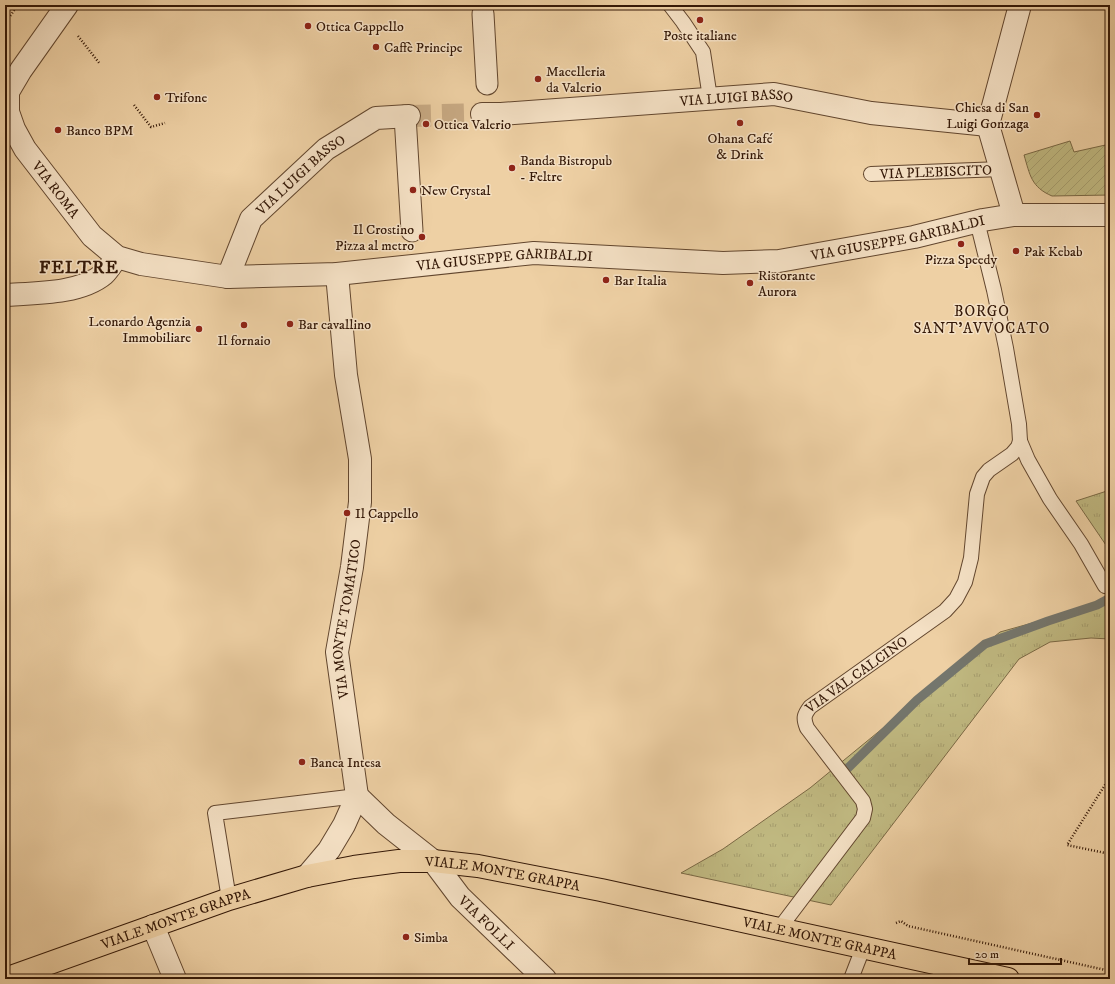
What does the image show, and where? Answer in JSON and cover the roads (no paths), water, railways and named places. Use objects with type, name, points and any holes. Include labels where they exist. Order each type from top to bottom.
[{"type":"main road","name":"VIALE MONTE GRAPPA","points":[[5,977],[229,899],[308,876],[354,867],[400,861],[433,861],[478,866],[601,890],[1008,979]]},
{"type":"street","points":[[1014,215],[988,126],[1020,5]]},
{"type":"street","name":"VIA ROMA","points":[[64,9],[21,70],[8,92],[6,113],[26,149],[92,236],[117,257]]},
{"type":"street","points":[[483,14],[487,84]]},
{"type":"street","name":"VIA LUIGI BASSO","points":[[482,114],[501,114],[774,94],[871,113],[988,126]]},
{"type":"street","name":"VIA LUIGI BASSO","points":[[228,277],[251,219],[326,149],[376,118],[407,116]]},
{"type":"street","points":[[407,116],[412,231]]},
{"type":"street","name":"VIA GIUSEPPE GARIBALDI","points":[[117,257],[141,264],[228,277],[337,274],[534,253],[723,263],[779,261],[914,237],[978,221],[1014,215],[1110,215]]},
{"type":"street","points":[[5,294],[58,292],[83,285],[105,272],[117,257]]},
{"type":"street","name":"VIA MONTE TOMATICO","points":[[337,274],[346,375],[360,459],[360,502],[352,567],[337,652],[357,796]]},
{"type":"street","points":[[308,876],[329,850],[344,825],[357,796],[386,824],[433,861]]},
{"type":"street","name":"VIA FOLLI","points":[[433,861],[460,897],[545,979]]},
{"type":"street","points":[[153,926],[175,979]]},
{"type":"lane","points":[[670,5],[703,52],[710,98]]},
{"type":"lane","name":"VIA PLEBISCITO","points":[[871,174],[1001,169]]},
{"type":"lane","points":[[978,221],[1006,348],[1019,424],[1020,442],[1028,460],[1050,499],[1081,544],[1105,586]]},
{"type":"lane","name":"VIA VAL CALCINO","points":[[779,929],[863,818],[865,809],[863,801],[807,728],[804,721],[805,713],[810,707],[945,611],[956,599],[965,582],[971,558],[977,494],[983,477],[989,470],[1012,454],[1020,442]]},
{"type":"lane","points":[[229,899],[215,813],[357,796]]},
{"type":"lane","points":[[851,979],[863,948]]},
{"type":"waterway","points":[[848,768],[917,700],[985,644],[1097,605],[1110,598]]},
{"type":"tunnel","points":[[409,116],[482,114]]},
{"type":"place","name":"Poste italiane","points":[[700,20]]},
{"type":"place","name":"Ottica Cappello","points":[[308,26]]},
{"type":"place","name":"Caffè Principe","points":[[376,47]]},
{"type":"place","name":"Macelleria da Valerio","points":[[538,79]]},
{"type":"place","name":"Trifone","points":[[157,97]]},
{"type":"place","name":"Chiesa di San Luigi Gonzaga","points":[[1037,115]]},
{"type":"place","name":"Ohana Café & Drink","points":[[740,123]]},
{"type":"place","name":"Ottica Valerio","points":[[426,124]]},
{"type":"place","name":"Banco BPM","points":[[58,130]]},
{"type":"place","name":"Banda Bistropub - Feltre","points":[[512,168]]},
{"type":"place","name":"New Crystal","points":[[413,190]]},
{"type":"place","name":"Il Crostino Pizza al metro","points":[[422,237]]},
{"type":"place","name":"Pizza Speedy","points":[[961,244]]},
{"type":"place","name":"Pak Kebab","points":[[1016,251]]},
{"type":"place","name":"Bar Italia","points":[[606,280]]},
{"type":"place","name":"Ristorante Aurora","points":[[750,283]]},
{"type":"place","name":"Bar cavallino","points":[[290,324]]},
{"type":"place","name":"Il fornaio","points":[[244,325]]},
{"type":"place","name":"Leonardo Agenzia Immobiliare","points":[[199,329]]},
{"type":"place","name":"Il Cappello","points":[[347,513]]},
{"type":"place","name":"Banca Intesa","points":[[302,762]]},
{"type":"place","name":"Simba","points":[[406,937]]},
{"type":"district","name":"FELTRE","points":[[79,267]]},
{"type":"district","name":"BORGO SANT'AVVOCATO","points":[[982,320]]}]
